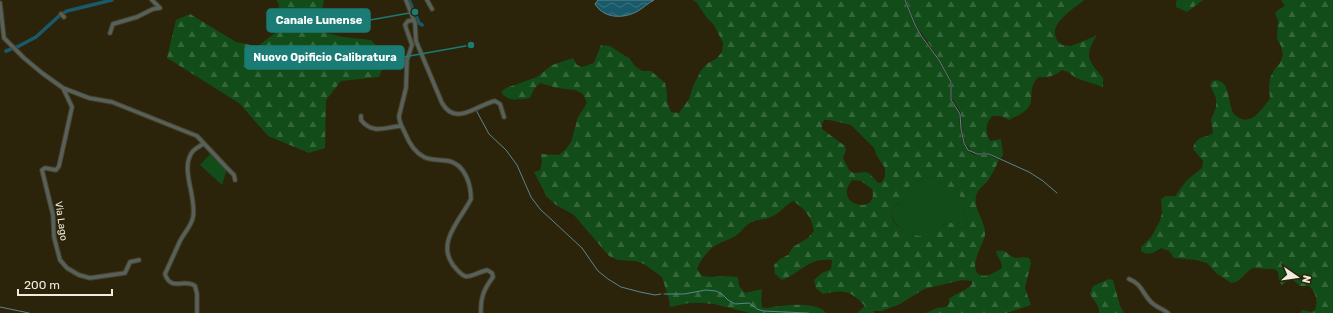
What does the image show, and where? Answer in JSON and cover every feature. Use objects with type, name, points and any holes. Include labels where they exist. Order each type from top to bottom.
[{"type":"street","points":[[110,33],[113,24],[137,17],[153,9],[160,8],[152,0]]},
{"type":"street","points":[[406,0],[414,20],[416,42],[447,110],[452,114],[457,115],[496,101],[500,104],[504,118]]},
{"type":"street","points":[[427,0],[432,9]]},
{"type":"street","name":"Via Lago","points":[[0,3],[4,38],[16,51],[42,73],[63,88],[89,98],[112,102],[197,136],[236,180]]},
{"type":"street","points":[[414,20],[405,25],[412,44],[407,60],[406,88],[399,120],[409,144],[415,151],[424,157],[436,161],[452,163],[464,171],[467,176],[471,199],[447,241],[447,252],[451,261],[463,276],[468,277],[487,270],[492,273],[493,277],[485,288],[481,298],[481,313]]},
{"type":"street","name":"Via Lago","points":[[63,88],[72,106],[59,166],[56,170],[45,168],[42,170],[53,215],[54,237],[60,260],[67,268],[79,275],[90,278],[125,273],[130,262],[140,260]]},
{"type":"street","points":[[361,116],[361,120],[371,128],[382,129],[401,126]]},
{"type":"street","points":[[197,313],[197,294],[195,286],[189,283],[172,283],[167,279],[166,274],[180,242],[193,218],[194,210],[192,191],[188,175],[188,163],[194,151],[203,144]]},
{"type":"street","points":[[1129,279],[1140,285],[1152,303],[1168,313]]},
{"type":"green space","points":[[276,0],[324,0],[318,31],[343,37],[371,40],[387,57],[379,77],[341,81],[326,100],[325,148],[309,153],[268,136],[239,103],[167,58],[176,20],[190,14],[236,42],[258,46],[275,33],[279,4]]},
{"type":"green space","points":[[693,0],[904,0],[914,25],[939,61],[950,82],[950,100],[959,114],[963,143],[972,154],[989,155],[999,160],[989,179],[977,193],[976,204],[985,230],[985,235],[977,255],[975,267],[976,272],[980,275],[986,276],[1002,268],[996,251],[1000,250],[1017,258],[1025,257],[1030,259],[1031,263],[1025,288],[1031,305],[1007,313],[926,313],[937,308],[946,307],[949,303],[949,299],[967,289],[972,284],[972,281],[962,280],[924,289],[900,304],[882,311],[873,311],[874,313],[857,313],[865,306],[851,294],[846,292],[836,292],[823,294],[816,288],[814,280],[822,273],[831,269],[832,260],[811,263],[782,280],[775,274],[774,265],[780,259],[788,255],[793,247],[808,238],[814,231],[807,213],[793,201],[776,214],[750,223],[735,236],[713,247],[704,257],[697,269],[702,276],[738,277],[739,286],[745,293],[762,289],[762,307],[806,305],[814,306],[826,313],[750,313],[714,304],[703,303],[689,303],[670,307],[662,277],[644,264],[635,261],[618,260],[609,256],[574,215],[556,205],[547,197],[534,172],[540,170],[542,163],[541,154],[559,155],[571,142],[578,117],[587,103],[583,94],[575,90],[557,88],[540,83],[534,89],[530,98],[510,99],[501,92],[506,88],[537,77],[552,65],[573,58],[577,65],[582,67],[594,63],[601,45],[610,46],[629,58],[635,66],[642,71],[651,71],[665,83],[667,101],[671,112],[679,113],[689,99],[693,86],[702,69],[708,63],[716,59],[722,52],[723,43],[714,25],[707,18],[697,3]],"holes":[[[824,120],[851,125],[874,148],[877,156],[885,168],[885,177],[881,183],[878,183],[870,174],[866,172],[853,173],[849,170],[843,158],[846,150],[845,146],[822,129]],[[926,177],[933,178],[944,186],[953,188],[957,191],[961,198],[968,225],[965,228],[953,223],[948,223],[944,225],[935,235],[927,237],[907,232],[900,228],[892,218],[892,213],[895,207],[907,194],[910,185]],[[852,180],[861,181],[872,189],[873,197],[869,203],[864,205],[857,204],[851,201],[847,196],[847,189]]]},
{"type":"green space","points":[[906,0],[1084,0],[1059,21],[1055,32],[1056,38],[1062,45],[1071,46],[1096,36],[1090,49],[1089,58],[1103,78],[1103,87],[1076,78],[1068,72],[1062,70],[1051,76],[1038,77],[1033,86],[1030,105],[1026,110],[1009,120],[1001,116],[992,116],[988,122],[987,134],[990,141],[1001,139],[1003,155],[1000,159],[990,153],[972,152],[965,143],[961,113],[952,99],[952,82],[940,60],[916,25]]},
{"type":"green space","points":[[1177,0],[1203,0],[1187,12],[1176,7]]},
{"type":"green space","points":[[1281,0],[1333,0],[1333,313],[1300,313],[1302,310],[1311,312],[1315,310],[1317,300],[1314,292],[1309,286],[1300,286],[1293,280],[1289,280],[1282,285],[1279,281],[1278,272],[1275,269],[1253,268],[1238,281],[1231,283],[1216,273],[1207,263],[1196,260],[1174,258],[1169,251],[1161,248],[1151,253],[1141,251],[1141,247],[1151,237],[1160,221],[1162,212],[1161,199],[1166,196],[1175,196],[1187,180],[1202,168],[1203,161],[1193,149],[1196,141],[1213,133],[1211,120],[1216,107],[1216,98],[1210,85],[1212,81],[1218,80],[1225,85],[1233,112],[1236,116],[1243,119],[1248,120],[1252,118],[1270,99],[1270,78],[1280,63],[1283,55],[1281,46],[1277,39],[1278,21],[1275,13],[1285,6]]},
{"type":"green space","points":[[210,154],[227,169],[222,185],[200,165]]},
{"type":"green space","points":[[926,177],[933,178],[944,186],[953,188],[957,191],[961,198],[968,225],[965,228],[960,228],[957,225],[944,224],[935,235],[931,237],[920,237],[907,232],[896,224],[893,218],[893,210],[904,198],[910,185]]},
{"type":"green space","points":[[1109,279],[1113,280],[1120,306],[1124,313],[1099,313],[1097,305],[1090,294],[1093,286]]},
{"type":"water","points":[[598,0],[654,0],[633,14],[615,16],[604,13],[599,9],[595,4]]},
{"type":"waterway","points":[[6,51],[36,37],[59,16],[67,11],[112,0]]},
{"type":"waterway","points":[[409,0],[419,23],[422,25]]},
{"type":"waterway","points":[[905,0],[915,25],[939,60],[951,82],[951,100],[960,114],[964,143],[968,150],[977,154],[989,154],[1029,172],[1057,193]]},
{"type":"waterway","points":[[476,110],[489,134],[506,150],[517,165],[531,197],[540,209],[582,248],[598,271],[621,287],[655,295],[661,294]]},
{"type":"waterway","points":[[664,294],[684,294],[706,290],[716,291],[735,304],[749,303],[757,309],[763,311],[807,313]]},
{"type":"waterway","points":[[0,307],[29,313]]},
{"type":"place","name":"Canale Lunense","points":[[415,12]]},
{"type":"place","name":"Nuovo Opificio Calibratura","points":[[471,45]]}]
